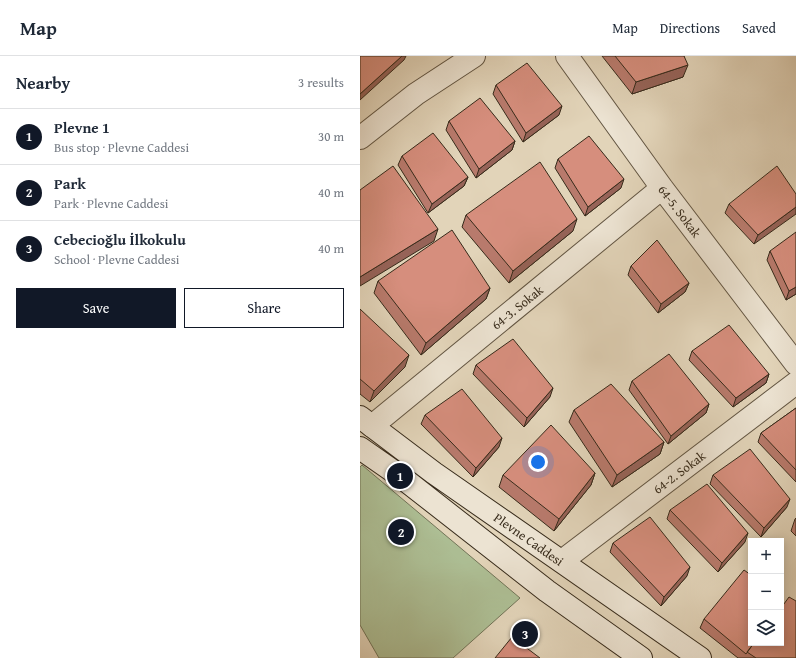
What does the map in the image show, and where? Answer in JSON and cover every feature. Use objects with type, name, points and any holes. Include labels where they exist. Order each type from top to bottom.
[{"type":"street","points":[[360,138],[416,94],[474,56]]},
{"type":"street","name":"64-5. Sokak","points":[[567,56],[662,188],[796,364]]},
{"type":"street","name":"64-3. Sokak","points":[[366,422],[662,188]]},
{"type":"street","name":"64-2. Sokak","points":[[562,561],[796,382]]},
{"type":"street","name":"Plevne Caddesi","points":[[366,422],[434,472],[700,658]]},
{"type":"street","points":[[360,448],[400,476],[547,592],[641,658]]},
{"type":"green space","points":[[362,465],[520,598],[453,658],[379,658],[360,625],[360,467]]},
{"type":"building","points":[[360,56],[402,56],[360,94]]},
{"type":"building","points":[[615,56],[684,56],[688,65],[636,82]]},
{"type":"building","points":[[527,63],[562,106],[526,133],[496,85]]},
{"type":"building","points":[[480,98],[515,141],[479,169],[449,121]]},
{"type":"building","points":[[433,133],[468,177],[432,204],[402,156]]},
{"type":"building","points":[[589,136],[624,179],[588,207],[558,159]]},
{"type":"building","points":[[540,162],[577,219],[513,271],[466,215]]},
{"type":"building","points":[[393,166],[438,229],[360,277],[360,190]]},
{"type":"building","points":[[777,166],[796,194],[796,207],[758,235],[729,204]]},
{"type":"building","points":[[452,230],[490,288],[426,343],[378,281]]},
{"type":"building","points":[[796,232],[796,287],[789,291],[770,251]]},
{"type":"building","points":[[657,240],[689,283],[661,304],[631,266]]},
{"type":"building","points":[[360,309],[409,355],[374,391],[360,379]]},
{"type":"building","points":[[729,325],[769,374],[736,398],[692,351]]},
{"type":"building","points":[[513,339],[553,388],[527,418],[476,365]]},
{"type":"building","points":[[669,354],[709,404],[671,436],[632,381]]},
{"type":"building","points":[[611,384],[664,442],[617,475],[574,410]]},
{"type":"building","points":[[462,389],[502,438],[476,468],[425,415]]},
{"type":"building","points":[[796,408],[796,470],[761,433]]},
{"type":"building","points":[[551,425],[595,473],[559,519],[503,475]]},
{"type":"building","points":[[750,449],[790,499],[764,528],[713,475]]},
{"type":"building","points":[[707,484],[748,533],[722,563],[670,510]]},
{"type":"building","points":[[650,517],[690,567],[664,597],[613,543]]},
{"type":"building","points":[[744,570],[748,573],[748,646],[752,646],[746,654],[704,619]]},
{"type":"building","points":[[789,597],[796,601],[796,658],[756,658],[747,652],[752,646],[784,646],[784,604]]},
{"type":"building","points":[[512,637],[540,658],[495,658]]},
{"type":"place","name":"Plevne 1","points":[[400,476]]},
{"type":"place","name":"Park","points":[[401,532]]},
{"type":"place","name":"Cebecioğlu İlkokulu","points":[[525,634]]}]
